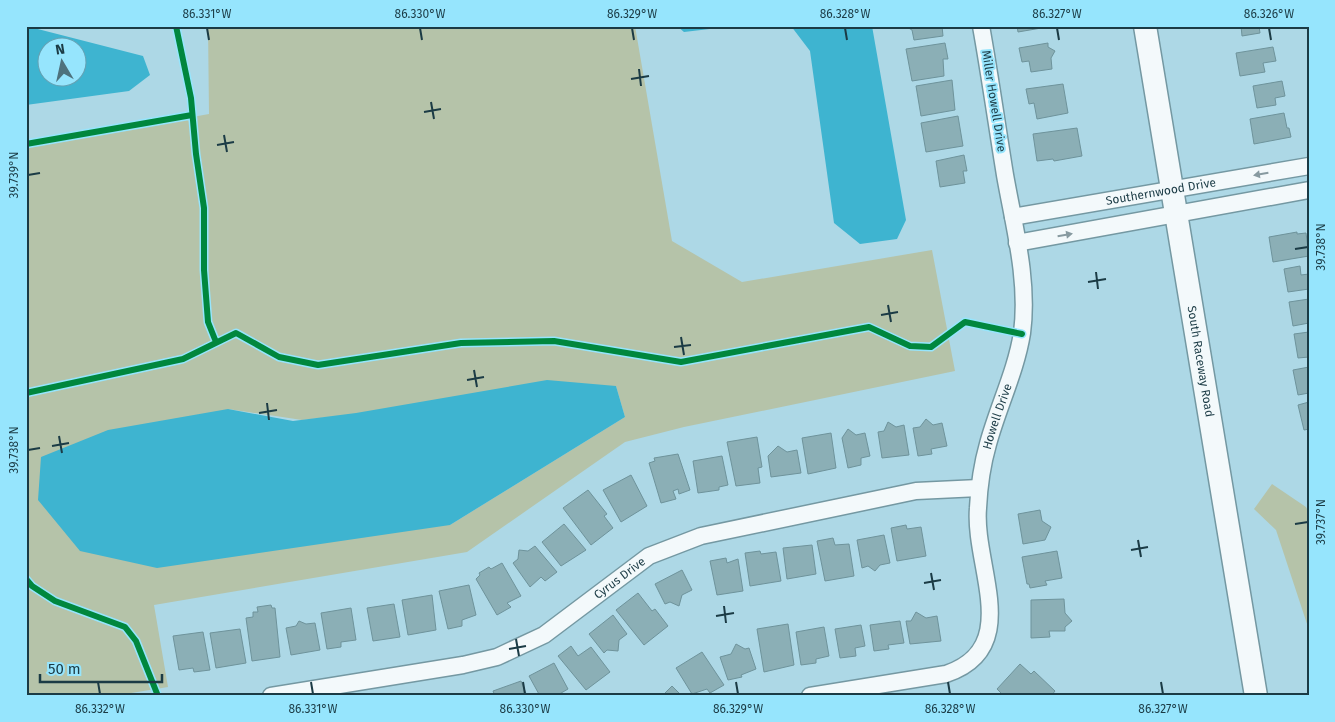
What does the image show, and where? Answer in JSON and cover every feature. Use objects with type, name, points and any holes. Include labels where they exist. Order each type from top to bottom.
[{"type":"main road","name":"South Raceway Road","points":[[1145,26],[1256,696]]},
{"type":"street","name":"Miller Howell Drive","points":[[981,26],[1005,176]]},
{"type":"street","name":"Southernwood Drive","points":[[1013,217],[1309,166]]},
{"type":"street","name":"Howell Drive","points":[[810,696],[946,674],[961,669],[978,656],[985,645],[990,623],[976,528],[979,488],[987,445],[1014,366],[1022,334],[1023,298],[1017,244],[1005,176]]},
{"type":"street","name":"Southernwood Drive","points":[[1017,244],[1176,216],[1224,204],[1309,190]]},
{"type":"street","name":"Cyrus Drive","points":[[271,696],[463,665],[497,657],[544,635],[649,556],[701,536],[916,491],[979,488]]},
{"type":"green space","points":[[208,26],[635,26],[672,241],[742,282],[932,250],[955,371],[684,427],[625,442],[467,552],[154,605],[168,687],[113,696],[26,696],[26,147],[209,114]],"holes":[[[616,386],[625,417],[450,525],[228,409],[302,420]]]},
{"type":"green space","points":[[1272,484],[1306,507],[1309,513],[1309,630],[1276,530],[1254,509]]},
{"type":"water","points":[[26,26],[73,38],[38,38],[38,88],[88,88],[88,42],[143,56],[150,75],[129,91],[26,105]]},
{"type":"water","points":[[677,26],[735,26],[684,32]]},
{"type":"water","points":[[791,26],[872,26],[906,220],[897,239],[860,244],[834,223],[810,51]]},
{"type":"water","points":[[547,380],[616,386],[625,417],[450,525],[157,568],[80,551],[38,500],[41,457],[108,430],[228,409],[293,421],[356,413]]},
{"type":"building","points":[[905,26],[942,26],[943,36],[914,40],[912,30]]},
{"type":"building","points":[[1017,26],[1053,26],[1018,32]]},
{"type":"building","points":[[1241,26],[1259,26],[1260,33],[1242,36]]},
{"type":"building","points":[[945,43],[948,59],[943,59],[944,76],[912,81],[906,49]]},
{"type":"building","points":[[1048,43],[1048,47],[1055,51],[1051,58],[1052,69],[1031,72],[1029,61],[1022,62],[1019,48]]},
{"type":"building","points":[[1273,47],[1276,61],[1263,63],[1265,72],[1240,76],[1236,53]]},
{"type":"building","points":[[952,80],[955,110],[921,116],[916,86]]},
{"type":"building","points":[[1282,81],[1285,96],[1275,98],[1276,105],[1257,108],[1253,86]]},
{"type":"building","points":[[1063,84],[1068,113],[1037,119],[1034,103],[1029,104],[1026,89]]},
{"type":"building","points":[[1284,113],[1291,137],[1254,144],[1250,119]]},
{"type":"building","points":[[958,116],[963,146],[926,152],[921,123]]},
{"type":"building","points":[[1077,128],[1082,156],[1054,161],[1053,159],[1037,161],[1033,134]]},
{"type":"building","points":[[964,155],[967,171],[963,171],[965,183],[940,187],[936,161]]},
{"type":"building","points":[[1297,232],[1297,234],[1306,233],[1309,256],[1273,262],[1269,237]]},
{"type":"building","points":[[1300,266],[1301,275],[1309,274],[1309,289],[1288,292],[1284,269]]},
{"type":"building","points":[[1309,299],[1309,323],[1293,326],[1289,302]]},
{"type":"building","points":[[1309,332],[1309,357],[1298,358],[1294,334]]},
{"type":"building","points":[[1309,367],[1309,393],[1298,395],[1293,370]]},
{"type":"building","points":[[1309,402],[1309,429],[1304,430],[1298,405]]},
{"type":"building","points":[[926,419],[933,425],[942,423],[947,446],[931,449],[932,454],[918,456],[913,428],[920,427]]},
{"type":"building","points":[[888,422],[896,427],[904,425],[909,455],[882,458],[878,432],[884,431]]},
{"type":"building","points":[[848,429],[856,435],[865,433],[870,456],[861,458],[861,465],[848,468],[842,438]]},
{"type":"building","points":[[831,433],[836,468],[808,474],[802,438]]},
{"type":"building","points":[[757,437],[762,467],[758,468],[760,483],[736,486],[727,442]]},
{"type":"building","points":[[778,446],[787,452],[797,450],[801,473],[771,477],[768,456]]},
{"type":"building","points":[[678,454],[690,490],[679,494],[678,489],[673,491],[676,499],[661,503],[649,463],[655,461],[654,458]]},
{"type":"building","points":[[722,456],[728,485],[719,487],[719,490],[698,493],[693,461]]},
{"type":"building","points":[[631,475],[647,506],[621,522],[603,490]]},
{"type":"building","points":[[588,490],[607,514],[604,516],[613,528],[591,545],[563,508]]},
{"type":"building","points":[[1040,510],[1042,521],[1051,527],[1045,540],[1023,544],[1018,514]]},
{"type":"building","points":[[564,524],[586,550],[561,566],[542,542]]},
{"type":"building","points":[[906,525],[907,529],[921,527],[926,556],[897,561],[891,528]]},
{"type":"building","points":[[884,535],[890,563],[880,565],[875,571],[868,566],[862,568],[857,540]]},
{"type":"building","points":[[833,538],[835,545],[849,544],[854,576],[825,581],[817,541]]},
{"type":"building","points":[[812,545],[816,574],[787,579],[783,548]]},
{"type":"building","points":[[535,546],[557,572],[545,581],[541,577],[530,587],[513,563],[518,559],[519,550],[528,551]]},
{"type":"building","points":[[760,551],[761,554],[776,552],[781,581],[750,586],[745,553]]},
{"type":"building","points":[[1057,551],[1062,578],[1045,581],[1047,585],[1030,588],[1029,584],[1027,584],[1022,557]]},
{"type":"building","points":[[726,558],[727,563],[738,559],[743,591],[717,595],[710,561]]},
{"type":"building","points":[[502,563],[521,596],[507,603],[511,607],[497,615],[476,579],[480,575],[479,573],[489,567],[491,569]]},
{"type":"building","points":[[682,570],[692,590],[682,595],[679,606],[670,602],[665,604],[655,584]]},
{"type":"building","points":[[469,585],[476,615],[462,620],[462,626],[448,629],[439,591]]},
{"type":"building","points":[[638,593],[652,611],[655,609],[668,626],[644,645],[616,610]]},
{"type":"building","points":[[432,595],[436,630],[408,635],[402,600]]},
{"type":"building","points":[[1064,599],[1065,613],[1072,621],[1065,627],[1065,631],[1049,631],[1050,637],[1031,638],[1031,600]]},
{"type":"building","points":[[394,604],[400,637],[373,641],[367,608]]},
{"type":"building","points":[[271,605],[272,608],[275,608],[280,657],[252,661],[246,618],[253,617],[253,612],[258,612],[257,607]]},
{"type":"building","points":[[351,608],[356,640],[341,642],[341,647],[327,649],[321,613]]},
{"type":"building","points":[[916,612],[926,618],[937,616],[941,641],[910,644],[906,621],[911,621]]},
{"type":"building","points":[[613,615],[627,634],[619,640],[618,651],[607,650],[604,653],[589,634]]},
{"type":"building","points":[[299,621],[306,624],[315,623],[320,650],[291,655],[286,628],[296,626]]},
{"type":"building","points":[[900,621],[904,643],[888,645],[889,649],[874,651],[870,625]]},
{"type":"building","points":[[788,624],[794,665],[764,672],[757,629]]},
{"type":"building","points":[[861,625],[865,646],[855,648],[856,656],[840,658],[835,629]]},
{"type":"building","points":[[824,627],[829,656],[816,659],[816,663],[801,665],[796,632]]},
{"type":"building","points":[[240,629],[246,663],[216,668],[210,633]]},
{"type":"building","points":[[203,632],[210,670],[194,672],[193,668],[179,670],[173,636]]},
{"type":"building","points":[[736,644],[745,649],[749,648],[756,669],[741,675],[742,677],[728,680],[720,657],[731,654]]},
{"type":"building","points":[[571,646],[578,656],[591,647],[610,672],[586,690],[558,656]]},
{"type":"building","points":[[702,652],[724,685],[710,693],[707,689],[692,694],[676,668]]},
{"type":"building","points":[[554,663],[568,689],[556,696],[540,696],[529,676]]},
{"type":"building","points":[[1020,664],[1031,674],[1034,671],[1055,691],[1051,696],[1004,696],[997,689]]},
{"type":"building","points":[[521,681],[527,696],[495,696],[493,691]]},
{"type":"building","points":[[672,686],[682,696],[662,696]]},
{"type":"cycle path","points":[[176,26],[191,98],[196,154],[204,208],[204,270],[208,322],[216,342]]},
{"type":"cycle path","points":[[26,144],[192,115]]},
{"type":"cycle path","points":[[26,393],[183,359],[236,333],[279,357],[318,365],[461,343],[554,341],[681,362],[869,327],[910,346],[931,347],[965,322],[1022,334]]},
{"type":"cycle path","points":[[26,579],[32,586],[55,601],[125,627],[136,641],[158,696]]}]
